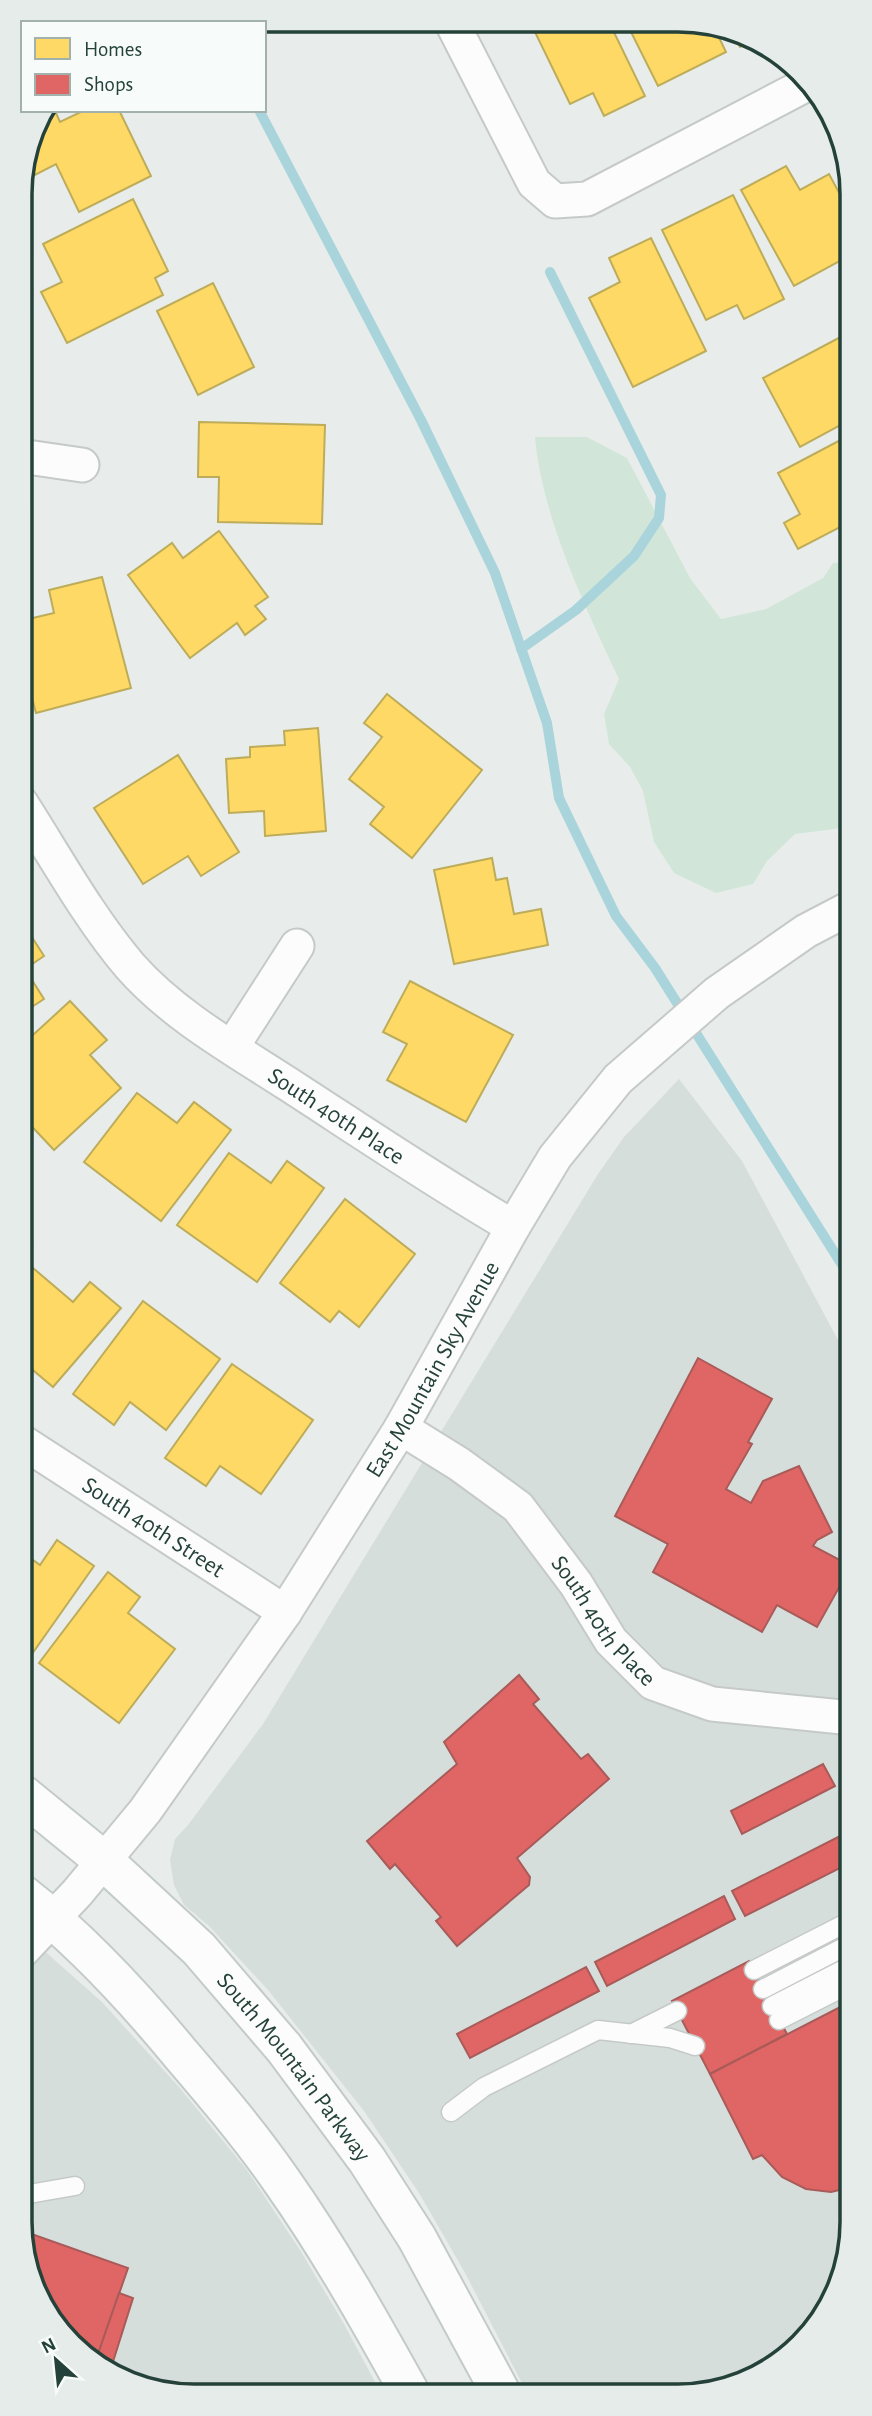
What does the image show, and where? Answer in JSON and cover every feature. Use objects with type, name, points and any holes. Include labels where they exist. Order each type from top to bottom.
[{"type":"street","points":[[457,32],[534,183],[555,201],[587,199],[800,87]]},
{"type":"street","points":[[32,458],[82,465]]},
{"type":"street","name":"South 40th Place","points":[[32,821],[98,923],[131,966],[164,1000],[457,1194],[513,1227]]},
{"type":"street","name":"East Mountain Sky Avenue","points":[[32,1941],[66,1906],[145,1811],[285,1612],[401,1428],[555,1157],[618,1079],[657,1044],[717,993],[806,931],[840,913]]},
{"type":"street","points":[[232,1047],[297,946]]},
{"type":"street","name":"South 40th Place","points":[[401,1428],[518,1507],[569,1574],[611,1642],[653,1683],[712,1704],[840,1717]]},
{"type":"street","name":"South 40th Street","points":[[32,1448],[285,1612]]},
{"type":"street","name":"South Mountain Parkway","points":[[32,1802],[104,1861],[199,1949],[284,2048],[367,2160],[417,2238],[496,2384]]},
{"type":"street","points":[[32,1897],[66,1906],[148,2015],[280,2178],[405,2384]]},
{"type":"lane","points":[[754,1970],[840,1926]]},
{"type":"lane","points":[[763,1989],[840,1949]]},
{"type":"lane","points":[[840,1973],[776,2013],[840,1988]]},
{"type":"lane","points":[[631,2034],[677,2011]]},
{"type":"lane","points":[[450,2112],[484,2087],[598,2030],[631,2034],[678,2033],[695,2046]]},
{"type":"lane","points":[[32,2193],[75,2186]]},
{"type":"shaded area","points":[[679,1079],[742,1161],[840,1344],[840,2233],[835,2265],[819,2304],[785,2344],[760,2363],[731,2376],[700,2383],[522,2384],[464,2271],[419,2193],[364,2111],[268,1990],[209,1926],[184,1905],[174,1885],[170,1860],[175,1839],[263,1724],[598,1174],[624,1137]]},
{"type":"shaded area","points":[[32,1940],[102,2002],[179,2087],[247,2170],[300,2250],[376,2384],[193,2384],[162,2381],[141,2376],[103,2357],[91,2348],[91,2325],[68,2325],[65,2321],[44,2285],[33,2244]]},
{"type":"green space","points":[[535,437],[587,437],[627,458],[690,578],[721,619],[766,609],[823,578],[833,563],[840,563],[840,828],[795,834],[767,861],[753,884],[716,893],[674,873],[654,842],[643,791],[630,767],[609,744],[604,714],[619,679],[567,561],[546,498]]},
{"type":"building: Homes","points":[[535,32],[614,32],[645,96],[604,116],[593,93],[570,104]]},
{"type":"building: Homes","points":[[631,32],[689,32],[719,37],[726,52],[658,86]]},
{"type":"building: Homes","points":[[81,112],[120,112],[151,176],[79,212],[56,164],[35,175],[33,171],[37,151],[52,115],[56,113],[60,122]]},
{"type":"building: Homes","points":[[786,166],[800,190],[829,174],[840,194],[840,261],[794,286],[741,190]]},
{"type":"building: Homes","points":[[733,195],[784,299],[744,319],[737,305],[706,320],[662,230]]},
{"type":"building: Homes","points":[[133,199],[168,271],[155,278],[163,295],[67,343],[41,292],[62,282],[43,244]]},
{"type":"building: Homes","points":[[651,238],[706,351],[633,387],[589,298],[620,282],[609,258]]},
{"type":"building: Homes","points":[[213,283],[254,367],[198,395],[157,311]]},
{"type":"building: Homes","points":[[840,337],[840,425],[800,447],[763,378]]},
{"type":"building: Homes","points":[[199,422],[325,425],[322,524],[218,522],[219,477],[198,477]]},
{"type":"building: Homes","points":[[840,440],[840,527],[798,549],[784,523],[800,514],[778,473]]},
{"type":"building: Homes","points":[[219,531],[268,597],[255,606],[266,619],[245,635],[237,623],[190,658],[128,575],[172,543],[183,558]]},
{"type":"building: Homes","points":[[102,577],[131,688],[36,713],[32,698],[32,618],[54,613],[49,590]]},
{"type":"building: Homes","points":[[387,694],[482,770],[412,858],[370,824],[384,807],[349,779],[382,737],[364,723]]},
{"type":"building: Homes","points":[[318,728],[326,831],[265,836],[264,811],[229,813],[226,759],[250,757],[250,747],[285,745],[284,731]]},
{"type":"building: Homes","points":[[178,755],[239,852],[201,876],[188,856],[143,884],[94,808]]},
{"type":"building: Homes","points":[[492,858],[496,880],[507,878],[514,914],[541,909],[548,945],[454,964],[434,870]]},
{"type":"building: Homes","points":[[32,937],[44,956],[32,964]]},
{"type":"building: Homes","points":[[32,980],[44,999],[32,1007]]},
{"type":"building: Homes","points":[[410,981],[513,1035],[466,1122],[387,1080],[407,1044],[383,1032]]},
{"type":"building: Homes","points":[[70,1001],[107,1040],[90,1055],[121,1088],[54,1150],[32,1127],[32,1036]]},
{"type":"building: Homes","points":[[137,1093],[177,1123],[194,1102],[231,1130],[161,1221],[84,1162]]},
{"type":"building: Homes","points":[[229,1153],[271,1183],[287,1161],[324,1188],[257,1282],[177,1225]]},
{"type":"building: Homes","points":[[345,1199],[415,1254],[359,1327],[339,1311],[330,1322],[280,1283]]},
{"type":"building: Homes","points":[[32,1269],[73,1302],[90,1282],[121,1308],[53,1387],[32,1369]]},
{"type":"building: Homes","points":[[143,1301],[220,1359],[166,1430],[130,1402],[114,1425],[73,1394]]},
{"type":"building: Homes","points":[[232,1364],[313,1420],[261,1494],[220,1466],[206,1486],[165,1458]]},
{"type":"building: Homes","points":[[57,1540],[94,1566],[32,1654],[32,1559],[40,1565]]},
{"type":"building: Homes","points":[[108,1572],[140,1597],[128,1613],[175,1649],[119,1723],[39,1663]]},
{"type":"building: Shops","points":[[698,1358],[772,1399],[748,1442],[752,1444],[726,1489],[751,1503],[763,1481],[799,1466],[832,1532],[817,1540],[813,1546],[840,1560],[840,1586],[817,1627],[777,1605],[762,1632],[653,1572],[668,1544],[615,1516]]},
{"type":"building: Shops","points":[[519,1675],[539,1699],[533,1704],[581,1759],[588,1754],[609,1779],[517,1858],[530,1877],[529,1885],[457,1946],[436,1921],[441,1917],[395,1864],[390,1869],[367,1841],[457,1764],[444,1742]]},
{"type":"building: Shops","points":[[823,1764],[835,1786],[742,1834],[731,1811]]},
{"type":"building: Shops","points":[[840,1836],[840,1868],[745,1916],[732,1891]]},
{"type":"building: Shops","points":[[724,1896],[735,1919],[607,1986],[595,1962]]},
{"type":"building: Shops","points":[[749,1961],[787,2034],[710,2074],[672,2001]]},
{"type":"building: Shops","points":[[586,1967],[599,1991],[470,2058],[457,2034]]},
{"type":"building: Shops","points":[[840,2007],[840,2190],[831,2192],[806,2189],[782,2177],[762,2155],[753,2159],[710,2074]]},
{"type":"building: Shops","points":[[33,2234],[128,2268],[98,2353],[91,2348],[91,2325],[68,2325],[53,2304],[40,2275]]},
{"type":"building: Shops","points":[[119,2293],[133,2298],[113,2363],[98,2353]]},
{"type":"waterway","points":[[260,112],[421,420],[495,573],[547,723],[559,798],[616,916],[655,968],[840,1262]]},
{"type":"waterway","points":[[521,649],[576,610],[634,556],[659,518],[661,495],[550,272]]}]
